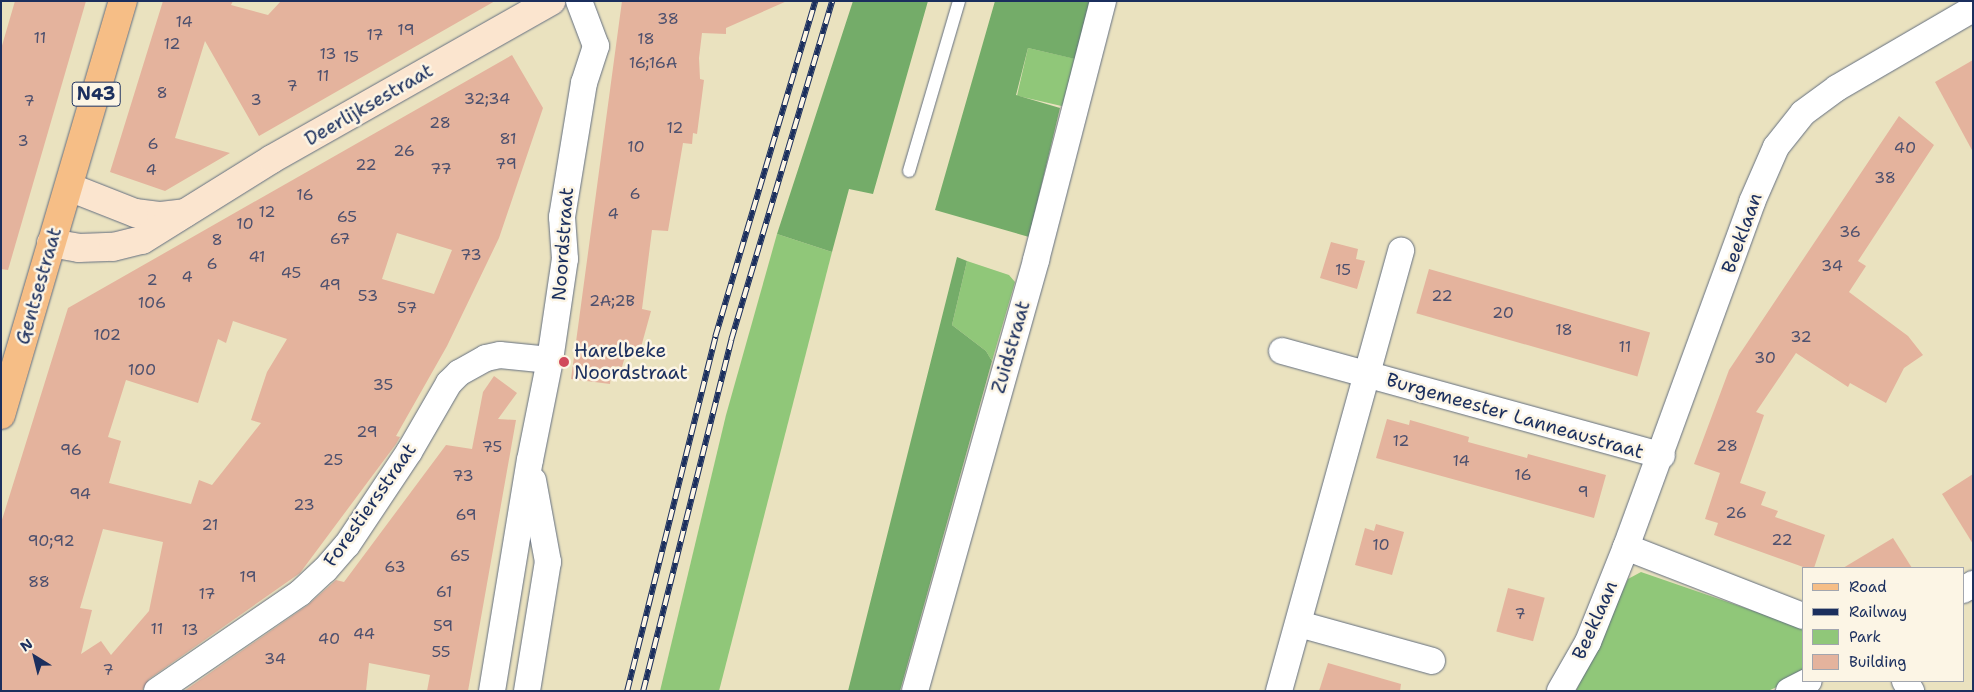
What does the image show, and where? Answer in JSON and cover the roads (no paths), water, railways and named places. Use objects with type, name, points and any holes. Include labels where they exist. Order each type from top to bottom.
[{"type":"main road","name":"N43","points":[[68,187],[123,1]]},
{"type":"main road","name":"Deerlijksestraat","points":[[52,243],[79,248],[113,247],[142,240],[189,213],[272,159],[551,1]]},
{"type":"main road","name":"Deerlijksestraat","points":[[68,187],[136,213],[161,216],[189,213]]},
{"type":"main road","name":"Gentsestraat","points":[[1,415],[68,187]]},
{"type":"street","name":"Noordstraat","points":[[492,691],[530,460],[550,360],[565,259],[562,217],[584,83],[596,46],[579,1]]},
{"type":"street","name":"Zuidstraat","points":[[915,691],[1036,260],[1103,1]]},
{"type":"street","name":"Beeklaan","points":[[1560,691],[1588,642],[1626,547],[1662,456],[1752,202],[1776,147],[1803,113],[1837,88],[1973,9]]},
{"type":"street","name":"Burgemeester Lanneaustraat","points":[[1279,691],[1401,251]]},
{"type":"street","name":"Burgemeester Lanneaustraat","points":[[1282,351],[1662,456]]},
{"type":"street","name":"Forestiersstraat","points":[[157,691],[300,593],[325,570],[347,545],[409,452],[449,383],[459,373],[486,358],[500,355],[550,360]]},
{"type":"street","name":"Noordstraat","points":[[527,691],[548,562],[530,460]]},
{"type":"street","points":[[1626,547],[1802,616]]},
{"type":"street","points":[[1299,624],[1432,661]]},
{"type":"street","points":[[1789,691],[1808,682]]},
{"type":"lane","points":[[909,171],[959,1]]},
{"type":"railway","points":[[627,691],[715,337],[815,1]]},
{"type":"railway","points":[[643,691],[731,340],[832,1]]},
{"type":"place","name":"Harelbeke Noordstraat","points":[[564,362]]}]
